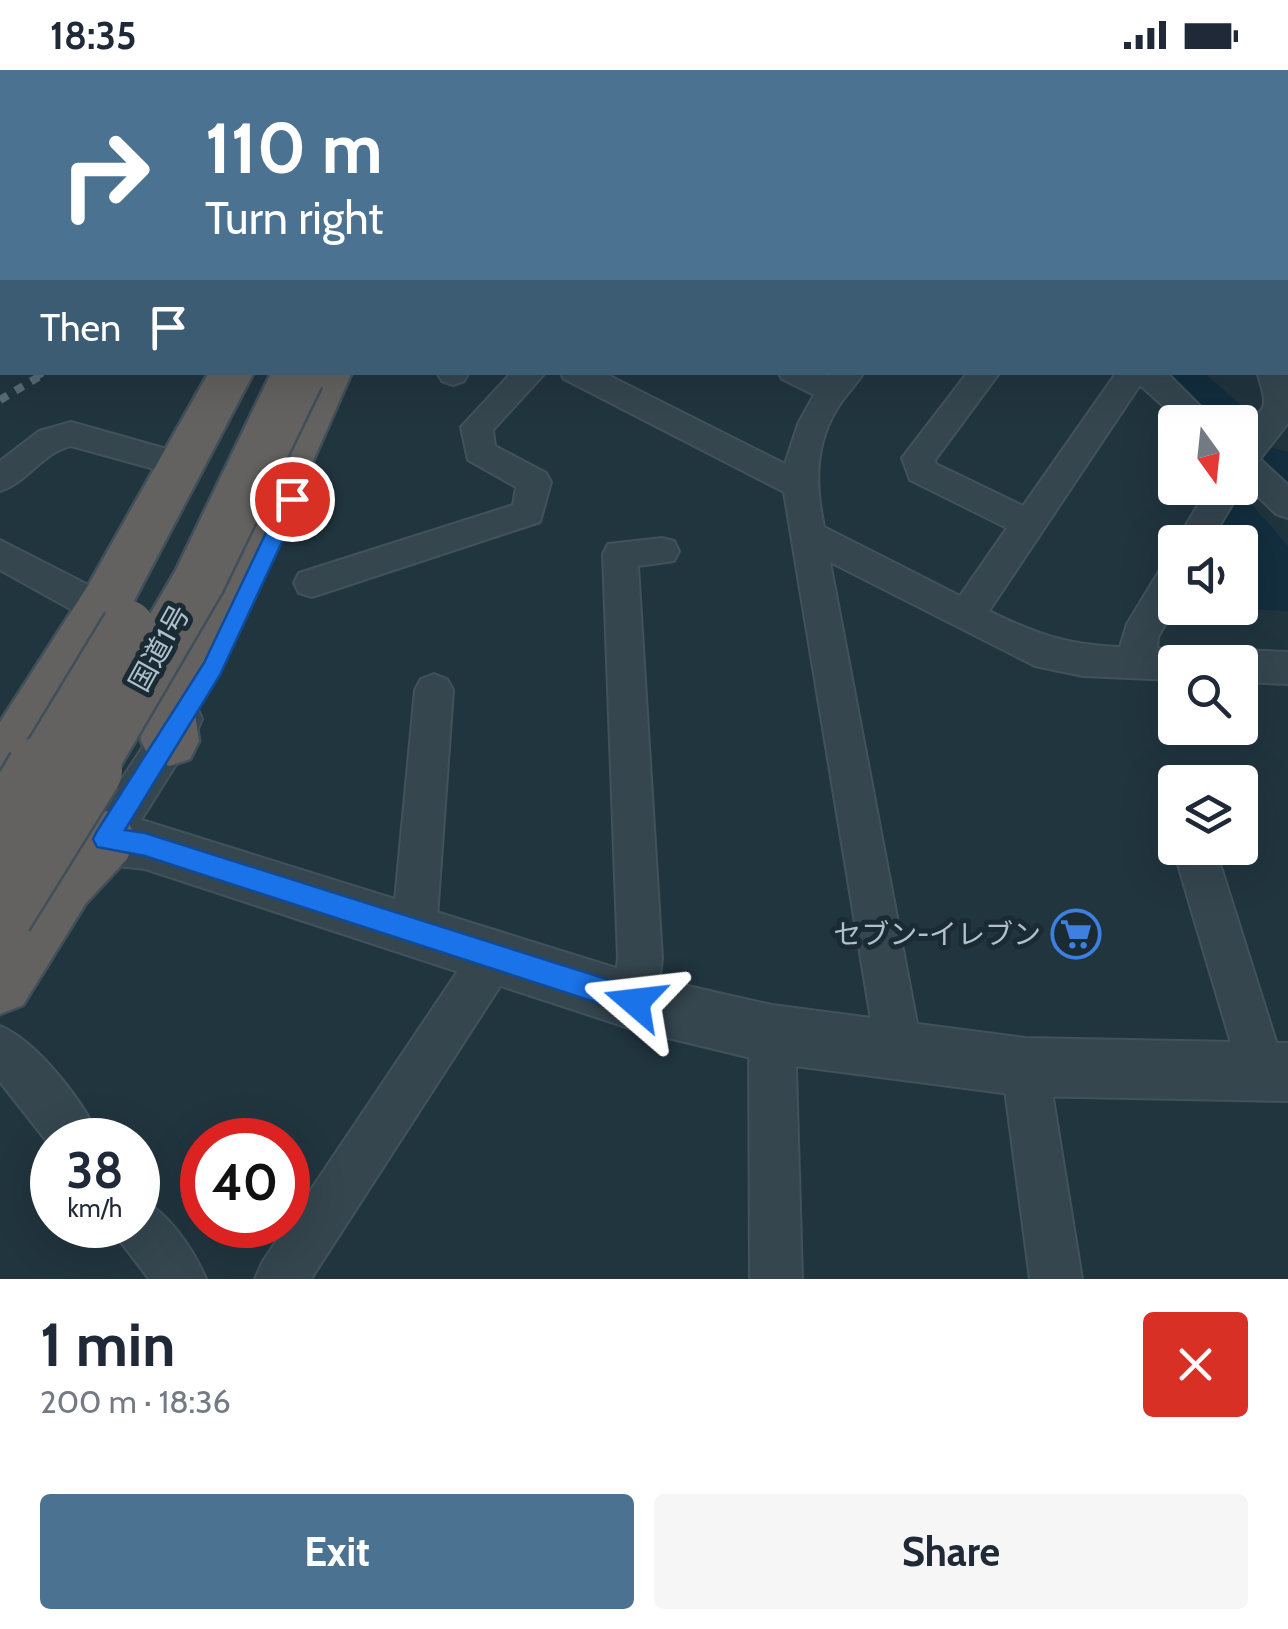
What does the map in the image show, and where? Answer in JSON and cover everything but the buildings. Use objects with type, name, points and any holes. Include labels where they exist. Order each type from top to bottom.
[{"type":"highway","points":[[170,741],[166,706],[244,558],[325,375]]},
{"type":"highway","name":"国道1号","points":[[0,913],[156,655],[237,505],[325,375]]},
{"type":"highway","points":[[1,746],[108,599],[233,378]]},
{"type":"highway","name":"国道1号","points":[[0,835],[106,664],[200,500],[233,378]]},
{"type":"highway","points":[[0,982],[64,882],[106,839]]},
{"type":"street","points":[[312,584],[381,571],[528,513],[534,482],[480,452],[477,427],[528,375]]},
{"type":"street","points":[[581,375],[799,485]]},
{"type":"street","points":[[807,375],[840,382],[806,437],[799,485],[898,1050]]},
{"type":"street","points":[[983,375],[918,458],[922,471],[1029,524]]},
{"type":"street","points":[[966,617],[1131,375]]},
{"type":"street","points":[[1149,375],[1182,405]]},
{"type":"street","points":[[1258,438],[1280,412],[1282,400],[1266,376]]},
{"type":"street","points":[[1,746],[169,461],[233,378]]},
{"type":"street","points":[[0,479],[50,439],[71,434],[169,461]]},
{"type":"street","points":[[1258,477],[1288,505]]},
{"type":"street","points":[[806,534],[1035,652],[1084,661],[1158,663]]},
{"type":"street","points":[[635,1002],[640,958],[620,554],[662,551]]},
{"type":"street","points":[[7,570],[87,602]]},
{"type":"street","points":[[1136,662],[1140,635],[1158,604]]},
{"type":"street","points":[[1258,667],[1288,668]]},
{"type":"street","points":[[414,932],[434,690]]},
{"type":"street","points":[[106,839],[170,741]]},
{"type":"street","points":[[0,835],[106,839],[145,845],[492,959],[635,1002],[772,1034],[1025,1068],[1275,1071],[1200,865]]},
{"type":"street","points":[[280,1279],[492,959]]},
{"type":"street","points":[[772,1034],[776,1279]]},
{"type":"street","points":[[0,1050],[32,1082],[59,1118]]},
{"type":"street","points":[[1025,1068],[1056,1279]]},
{"type":"street","points":[[157,1248],[180,1279]]},
{"type":"water","points":[[1234,505],[1252,505],[1288,546],[1288,611],[1258,610],[1258,525],[1223,525]]},
{"type":"waterway","points":[[1175,375],[1210,405]]},
{"type":"waterway","points":[[1274,466],[1288,477]]},
{"type":"railway","points":[[36,378],[41,375]]},
{"type":"railway","points":[[0,400],[40,376]]},
{"type":"place","name":"セブン-イレブン","points":[[1076,934]]},
{"type":"route","points":[[292,499],[212,668],[106,839],[145,845],[635,1002]]}]
